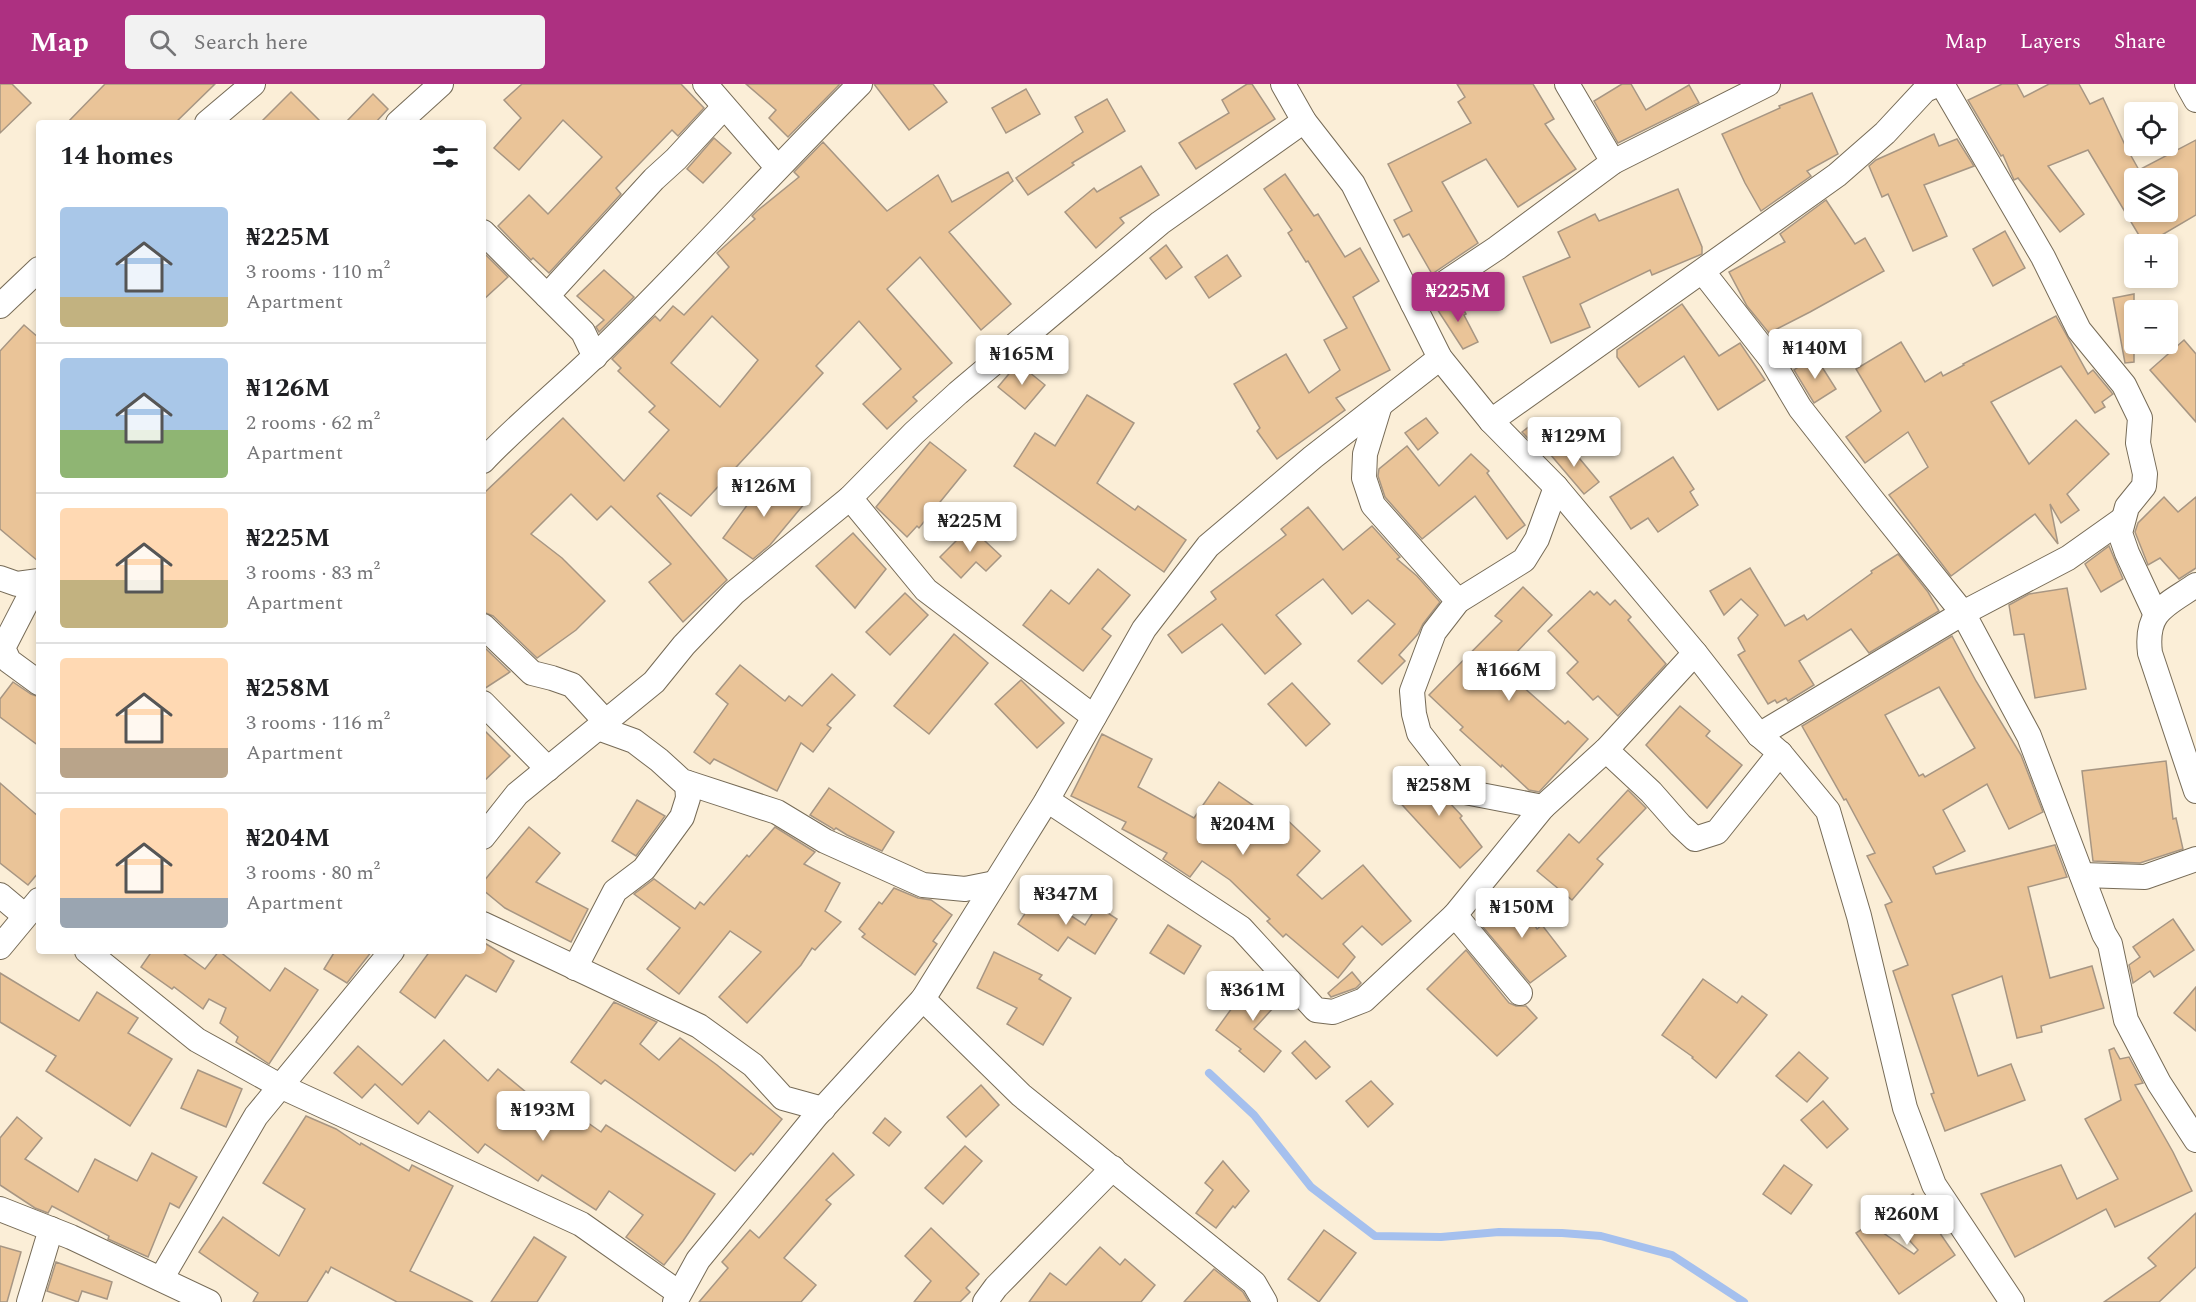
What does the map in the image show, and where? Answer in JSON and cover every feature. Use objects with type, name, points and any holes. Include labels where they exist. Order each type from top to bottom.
[{"type":"street","points":[[211,120],[253,84]]},
{"type":"street","points":[[401,120],[441,84]]},
{"type":"street","points":[[705,84],[777,166]]},
{"type":"street","points":[[486,458],[508,434],[595,357],[777,166],[860,84]]},
{"type":"street","points":[[1283,84],[1304,121],[1353,184],[1440,358],[1491,422],[1556,487],[1695,653],[1759,735],[1780,753],[1828,811],[1860,916],[1905,1108],[1934,1185],[2012,1302]]},
{"type":"street","points":[[1567,84],[1613,162]]},
{"type":"street","points":[[1413,304],[1497,248],[1613,162],[1768,84]]},
{"type":"street","points":[[2187,84],[2196,100]]},
{"type":"street","points":[[1491,422],[1837,175],[1885,133],[1932,86],[2043,257],[2079,330],[2124,385],[2140,418],[2138,443],[2145,474],[2144,486],[2127,507],[2120,533],[2155,614]]},
{"type":"street","points":[[547,296],[654,179],[676,159],[724,107]]},
{"type":"street","points":[[486,833],[517,794],[654,682],[684,645],[734,593],[850,498],[914,433],[958,393],[1151,231],[1304,121]]},
{"type":"street","points":[[486,235],[583,332],[595,357]]},
{"type":"street","points":[[0,306],[36,271]]},
{"type":"street","points":[[1703,272],[1771,359],[1800,408],[1963,613],[2029,736],[2104,934],[2110,944],[2126,1020],[2159,1083],[2196,1140]]},
{"type":"street","points":[[97,954],[197,1040],[280,1086],[581,1224],[677,1298],[698,1260],[823,1109],[923,999],[1047,800],[1144,629],[1208,546],[1312,457],[1440,358]]},
{"type":"street","points":[[1380,405],[1365,454],[1364,478],[1373,505],[1458,601]]},
{"type":"street","points":[[1543,807],[1466,792],[1419,733],[1414,714],[1412,691],[1434,632],[1458,601],[1524,560],[1537,539],[1556,487]]},
{"type":"street","points":[[850,498],[926,590],[1094,717]]},
{"type":"street","points":[[1759,735],[1963,613],[2068,558],[2124,519]]},
{"type":"street","points":[[0,578],[17,584],[36,581]]},
{"type":"street","points":[[36,585],[3,648],[9,661],[36,681]]},
{"type":"street","points":[[2196,585],[2155,614],[2148,638],[2150,653],[2196,791]]},
{"type":"street","points":[[486,629],[532,673],[572,686],[602,725],[634,741],[659,759],[682,781],[777,812],[825,842],[923,885],[965,889],[995,883]]},
{"type":"street","points":[[1047,800],[1241,928],[1316,1010],[1334,1012],[1364,1000],[1455,915],[1543,807],[1606,750],[1695,653]]},
{"type":"street","points":[[486,706],[548,769]]},
{"type":"street","points":[[1606,750],[1651,792],[1695,840],[1717,832],[1780,753]]},
{"type":"street","points":[[575,968],[615,891],[644,869],[682,816],[688,798],[687,783]]},
{"type":"street","points":[[2082,875],[2145,878],[2190,864]]},
{"type":"street","points":[[0,895],[34,908],[0,947]]},
{"type":"street","points":[[1455,915],[1520,993]]},
{"type":"street","points":[[486,925],[699,1026],[753,1065],[783,1098],[823,1109]]},
{"type":"street","points":[[161,1279],[256,1116],[390,954]]},
{"type":"street","points":[[923,999],[1021,1095],[1113,1168],[1254,1296]]},
{"type":"street","points":[[985,1302],[996,1287],[1113,1168]]},
{"type":"street","points":[[0,1209],[51,1229],[209,1302]]},
{"type":"street","points":[[29,1302],[51,1229]]},
{"type":"building","points":[[0,84],[12,84],[31,103],[0,133]]},
{"type":"building","points":[[105,84],[215,84],[178,120],[70,120]]},
{"type":"building","points":[[522,84],[681,84],[704,108],[678,136],[672,130],[616,188],[621,194],[549,273],[533,258],[531,260],[498,226],[529,195],[548,214],[602,157],[563,120],[519,170],[494,148],[521,118],[504,100]]},
{"type":"building","points":[[746,84],[840,84],[788,137],[769,118],[776,110]]},
{"type":"building","points":[[874,84],[933,84],[947,102],[909,130]]},
{"type":"building","points":[[1247,84],[1252,84],[1275,119],[1196,169],[1179,143],[1229,113],[1222,100]]},
{"type":"building","points":[[1457,84],[1533,84],[1554,119],[1545,124],[1576,169],[1518,207],[1486,159],[1442,182],[1478,243],[1432,274],[1409,234],[1403,237],[1394,220],[1412,211],[1388,164],[1471,123],[1458,102],[1465,97]]},
{"type":"building","points":[[1622,84],[1631,84],[1646,110],[1689,85],[1699,103],[1618,143],[1594,101]]},
{"type":"building","points":[[2002,84],[2017,84],[2024,97],[2049,84],[2079,84],[2090,104],[2103,98],[2124,143],[2124,156],[2131,156],[2138,168],[2124,168],[2124,210],[2088,150],[2048,166],[2084,214],[2060,232],[2018,178],[2014,180],[2003,155],[2001,156],[1968,100]]},
{"type":"building","points":[[1026,89],[1040,114],[1006,133],[992,108]]},
{"type":"building","points":[[291,92],[319,120],[263,120]]},
{"type":"building","points":[[1812,93],[1838,154],[1807,171],[1811,176],[1761,211],[1722,134],[1780,108],[1779,106]]},
{"type":"building","points":[[373,94],[388,109],[378,120],[348,120]]},
{"type":"building","points":[[1107,99],[1125,131],[1072,163],[1074,165],[1028,195],[1016,178],[1083,132],[1075,117]]},
{"type":"building","points":[[1934,134],[1939,146],[1957,139],[1974,166],[1924,185],[1947,236],[1913,251],[1888,194],[1882,197],[1869,166],[1876,160]]},
{"type":"building","points":[[714,138],[731,153],[703,183],[687,169]]},
{"type":"building","points":[[2196,140],[2196,215],[2164,234],[2138,234],[2131,222],[2178,222],[2178,168],[2143,168],[2166,156],[2178,156],[2178,149]]},
{"type":"building","points":[[823,142],[887,211],[938,175],[952,202],[1008,172],[1013,181],[949,232],[1011,304],[981,330],[920,257],[887,289],[952,363],[913,397],[917,401],[887,429],[863,404],[901,369],[859,321],[816,366],[823,373],[691,516],[660,493],[657,496],[727,580],[683,622],[649,582],[671,564],[611,506],[597,520],[571,494],[531,534],[562,558],[605,601],[576,630],[537,658],[493,616],[486,613],[486,491],[563,418],[624,481],[669,430],[649,412],[655,406],[618,371],[621,368],[612,359],[655,316],[660,321],[673,306],[684,315],[729,267],[717,253],[755,219],[752,216],[757,211],[799,177],[794,172]],"holes":[[[712,316],[758,360],[720,407],[671,363]]]},
{"type":"building","points":[[1141,166],[1159,195],[1120,218],[1124,223],[1096,248],[1065,212],[1094,188],[1097,192]]},
{"type":"building","points":[[1285,174],[1314,216],[1318,214],[1345,257],[1360,248],[1379,281],[1353,297],[1390,370],[1336,398],[1345,410],[1277,459],[1257,431],[1260,428],[1234,384],[1286,354],[1309,393],[1340,370],[1324,340],[1347,328],[1308,261],[1306,262],[1288,233],[1292,230],[1264,189]]},
{"type":"building","points":[[1678,189],[1702,247],[1702,254],[1652,275],[1650,270],[1580,304],[1590,327],[1551,343],[1523,277],[1570,257],[1558,232],[1595,214],[1599,221]]},
{"type":"building","points":[[1826,200],[1855,244],[1865,238],[1884,271],[1769,333],[1747,306],[1729,272],[1785,242],[1780,234]]},
{"type":"building","points":[[2005,231],[2025,268],[1993,286],[1973,249]]},
{"type":"building","points":[[1166,245],[1182,267],[1166,279],[1150,258]]},
{"type":"building","points":[[486,255],[508,277],[486,297]]},
{"type":"building","points":[[1227,255],[1241,276],[1209,298],[1195,277]]},
{"type":"building","points":[[604,270],[634,297],[599,332],[596,327],[604,320],[577,296]]},
{"type":"building","points":[[2134,294],[2134,300],[2124,300],[2124,354],[2134,354],[2134,362],[2125,363],[2113,298]]},
{"type":"building","points":[[1456,297],[1478,342],[1463,349],[1437,309]]},
{"type":"building","points":[[1682,304],[1719,356],[1740,343],[1765,380],[1718,410],[1684,356],[1639,387],[1617,357],[1617,350]]},
{"type":"building","points":[[2056,316],[2088,374],[2093,370],[2113,394],[2102,402],[2105,407],[2095,413],[2061,366],[1991,402],[2029,464],[2076,420],[2109,454],[2067,494],[2079,510],[2061,523],[2050,504],[2058,544],[2035,514],[1951,576],[1889,495],[1928,467],[1908,432],[1865,463],[1846,437],[1881,411],[1856,369],[1901,342],[1925,382],[1941,372],[1943,376]]},
{"type":"building","points":[[24,325],[36,335],[36,559],[0,529],[0,351]]},
{"type":"building","points":[[2184,340],[2196,354],[2196,422],[2150,370],[2168,354],[2178,354],[2178,345]]},
{"type":"building","points":[[1815,356],[1836,389],[1814,403],[1794,370]]},
{"type":"building","points":[[1018,363],[1045,385],[1025,409],[998,387]]},
{"type":"building","points":[[1087,395],[1134,423],[1097,483],[1135,510],[1138,506],[1186,540],[1164,572],[1014,466],[1035,433],[1055,446]]},
{"type":"building","points":[[1426,418],[1438,433],[1418,450],[1405,433]]},
{"type":"building","points":[[1540,418],[1560,442],[1544,455],[1522,432]]},
{"type":"building","points":[[1565,441],[1599,482],[1584,494],[1550,454]]},
{"type":"building","points":[[930,442],[966,470],[919,528],[917,526],[907,537],[876,507]]},
{"type":"building","points":[[1407,446],[1439,486],[1471,454],[1489,471],[1487,473],[1525,525],[1507,539],[1475,496],[1422,539],[1385,497],[1378,476],[1379,469]]},
{"type":"building","points":[[1673,457],[1694,489],[1690,492],[1698,505],[1658,532],[1648,518],[1631,529],[1610,497]]},
{"type":"building","points":[[770,474],[805,503],[770,545],[753,559],[723,538]]},
{"type":"building","points":[[2164,497],[2178,512],[2196,497],[2196,568],[2179,579],[2160,558],[2148,565],[2135,532],[2138,523]]},
{"type":"building","points":[[1308,507],[1343,550],[1372,526],[1400,557],[1397,559],[1417,576],[1440,602],[1418,634],[1399,655],[1405,661],[1382,684],[1358,661],[1395,624],[1368,600],[1352,614],[1323,579],[1276,615],[1301,644],[1265,674],[1222,624],[1182,653],[1168,635],[1216,599],[1211,592],[1286,535],[1281,529]]},
{"type":"building","points":[[970,527],[1001,556],[986,571],[976,562],[961,578],[940,557]]},
{"type":"building","points":[[853,533],[886,569],[855,608],[816,566]]},
{"type":"building","points":[[2109,546],[2123,579],[2101,592],[2085,564]]},
{"type":"building","points":[[1898,554],[1928,592],[1939,611],[1869,653],[1851,629],[1799,661],[1814,685],[1788,701],[1786,698],[1777,703],[1775,700],[1768,704],[1738,655],[1745,651],[1738,638],[1758,615],[1741,599],[1724,615],[1710,591],[1750,568],[1785,626],[1804,615],[1807,620],[1872,573],[1871,571]]},
{"type":"building","points":[[1098,569],[1130,595],[1102,629],[1111,636],[1083,671],[1023,625],[1051,590],[1069,604]]},
{"type":"building","points":[[1523,587],[1552,615],[1515,654],[1517,657],[1504,670],[1565,724],[1568,721],[1588,739],[1539,792],[1529,790],[1502,765],[1501,767],[1460,730],[1463,727],[1429,695],[1502,621],[1495,616]]},
{"type":"building","points":[[2067,588],[2086,689],[2035,698],[2024,634],[2014,635],[2009,605],[2029,594]]},
{"type":"building","points":[[1590,591],[1594,595],[1597,592],[1610,605],[1615,600],[1631,617],[1628,620],[1666,664],[1618,716],[1598,696],[1593,700],[1567,673],[1578,662],[1548,631]]},
{"type":"building","points":[[905,593],[928,615],[890,655],[866,632]]},
{"type":"building","points":[[954,634],[988,663],[929,734],[894,706]]},
{"type":"building","points":[[1952,636],[1976,681],[2021,755],[2043,812],[2009,829],[1987,784],[1943,810],[1965,851],[1933,867],[1936,874],[2055,845],[2067,877],[2028,887],[2050,978],[2092,966],[2104,1008],[2041,1026],[2042,1032],[2017,1038],[2002,976],[1952,995],[1978,1076],[2011,1064],[2025,1100],[1945,1131],[1931,1094],[1934,1093],[1893,971],[1908,965],[1885,905],[1892,902],[1867,856],[1875,853],[1802,726]],"holes":[[[1939,687],[1975,748],[1925,777],[1923,774],[1919,776],[1885,715]]]},
{"type":"building","points":[[486,649],[510,672],[486,688]]},
{"type":"building","points":[[740,665],[785,701],[789,696],[802,706],[832,674],[855,695],[827,725],[831,728],[813,752],[801,743],[777,791],[714,759],[710,764],[694,752],[728,704],[716,694]]},
{"type":"building","points":[[1021,680],[1064,723],[1037,748],[995,704]]},
{"type":"building","points":[[13,682],[36,696],[36,744],[0,717],[0,699]]},
{"type":"building","points":[[1292,683],[1330,724],[1306,746],[1268,704]]},
{"type":"building","points":[[1680,706],[1710,731],[1706,736],[1742,765],[1707,808],[1646,745]]},
{"type":"building","points":[[486,732],[510,756],[486,779]]},
{"type":"building","points":[[1102,734],[1152,759],[1138,787],[1194,818],[1219,782],[1276,821],[1282,815],[1320,851],[1297,875],[1322,899],[1363,865],[1411,921],[1382,945],[1362,926],[1343,944],[1355,957],[1338,978],[1286,934],[1283,937],[1267,921],[1270,919],[1230,880],[1202,861],[1190,877],[1163,859],[1167,853],[1122,829],[1126,822],[1071,796]]},
{"type":"building","points":[[2166,761],[2173,819],[2176,818],[2183,849],[2140,863],[2093,861],[2082,771]]},
{"type":"building","points":[[1428,768],[1451,798],[1448,801],[1462,816],[1460,818],[1482,847],[1460,868],[1394,796]]},
{"type":"building","points":[[0,783],[36,814],[36,876],[28,885],[0,863]]},
{"type":"building","points":[[829,788],[894,832],[882,851],[836,828],[834,830],[810,815]]},
{"type":"building","points":[[1628,790],[1646,808],[1597,859],[1603,864],[1572,900],[1537,871],[1569,834],[1579,843]]},
{"type":"building","points":[[637,800],[665,816],[636,856],[612,841]]},
{"type":"building","points":[[529,827],[560,853],[536,882],[588,909],[571,942],[505,908],[486,892],[486,878]]},
{"type":"building","points":[[775,827],[815,852],[804,864],[840,883],[825,911],[841,922],[815,950],[812,948],[801,965],[747,1023],[719,997],[761,952],[730,931],[679,994],[647,969],[680,928],[634,894],[654,879],[695,909],[700,902],[704,905],[747,855],[749,857]]},
{"type":"building","points":[[894,888],[918,898],[931,900],[952,915],[933,941],[937,944],[915,975],[862,937],[865,934],[859,929],[879,902],[882,904]]},
{"type":"building","points":[[1038,894],[1085,925],[1097,906],[1117,919],[1095,954],[1068,937],[1058,951],[1018,924]]},
{"type":"building","points":[[1514,895],[1537,929],[1542,925],[1566,956],[1530,983],[1477,920]]},
{"type":"building","points":[[2173,919],[2194,950],[2154,977],[2150,971],[2133,983],[2129,965],[2140,957],[2133,947]]},
{"type":"building","points":[[1168,925],[1201,946],[1184,974],[1150,953]]},
{"type":"building","points":[[486,944],[514,961],[496,992],[466,975],[435,1018],[400,992],[428,954],[486,954]]},
{"type":"building","points":[[1466,950],[1509,1003],[1526,1006],[1537,1018],[1497,1056],[1427,989]]},
{"type":"building","points":[[994,952],[1042,975],[1039,979],[1071,998],[1043,1045],[1007,1024],[1017,1008],[977,988]]},
{"type":"building","points":[[150,954],[184,954],[205,969],[217,954],[223,954],[270,991],[285,968],[318,990],[269,1064],[236,1042],[238,1037],[220,1023],[226,1008],[209,999],[203,1009],[174,987],[172,989],[141,967]]},
{"type":"building","points":[[333,954],[370,954],[347,983],[324,969]]},
{"type":"building","points":[[1352,972],[1361,983],[1356,988],[1331,997],[1328,993]]},
{"type":"building","points":[[0,973],[79,1021],[97,992],[138,1018],[128,1033],[172,1059],[130,1126],[46,1071],[56,1056],[0,1022]]},
{"type":"building","points":[[1260,973],[1284,996],[1254,1029],[1281,1051],[1264,1072],[1239,1051],[1241,1049],[1216,1030]]},
{"type":"building","points":[[1703,979],[1737,1003],[1742,996],[1767,1015],[1716,1078],[1693,1057],[1662,1035]]},
{"type":"building","points":[[2196,987],[2196,1031],[2174,1013]]},
{"type":"building","points":[[614,1002],[657,1022],[640,1044],[659,1060],[680,1038],[717,1065],[782,1119],[753,1155],[751,1153],[735,1171],[605,1080],[601,1084],[571,1062]]},
{"type":"building","points":[[444,1040],[488,1081],[498,1069],[544,1107],[551,1097],[601,1132],[606,1125],[715,1194],[664,1265],[626,1237],[643,1215],[609,1191],[596,1210],[542,1175],[538,1181],[485,1144],[478,1153],[429,1111],[418,1124],[375,1084],[362,1098],[334,1073],[358,1046],[402,1085]]},
{"type":"building","points":[[1305,1041],[1330,1067],[1316,1079],[1292,1053]]},
{"type":"building","points":[[2114,1048],[2120,1059],[2129,1057],[2143,1083],[2135,1085],[2192,1191],[2115,1227],[2106,1209],[2015,1257],[1981,1194],[2061,1165],[2077,1199],[2118,1179],[2085,1119],[2121,1100],[2109,1050]]},
{"type":"building","points":[[1799,1052],[1828,1078],[1807,1102],[1776,1076]]},
{"type":"building","points":[[198,1070],[242,1089],[226,1127],[181,1108]]},
{"type":"building","points":[[1371,1081],[1393,1104],[1368,1127],[1346,1101]]},
{"type":"building","points":[[981,1085],[999,1105],[966,1137],[947,1117]]},
{"type":"building","points":[[1823,1101],[1848,1129],[1827,1148],[1801,1120]]},
{"type":"building","points":[[306,1116],[336,1129],[360,1145],[361,1143],[409,1171],[412,1165],[453,1186],[410,1271],[473,1302],[397,1302],[331,1267],[328,1273],[326,1271],[307,1302],[253,1302],[258,1293],[199,1252],[223,1217],[279,1256],[305,1209],[263,1183]]},
{"type":"building","points":[[17,1117],[42,1138],[25,1159],[78,1192],[95,1159],[137,1181],[152,1153],[197,1177],[179,1208],[170,1203],[148,1257],[108,1239],[109,1236],[52,1206],[48,1213],[35,1208],[0,1185],[0,1138]]},
{"type":"building","points":[[885,1118],[901,1132],[889,1146],[873,1133]]},
{"type":"building","points":[[965,1146],[982,1161],[943,1204],[925,1188]]},
{"type":"building","points":[[833,1153],[854,1175],[826,1200],[831,1204],[784,1258],[816,1285],[801,1302],[699,1302],[728,1268],[722,1262],[750,1230],[759,1238]]},
{"type":"building","points":[[1223,1161],[1249,1191],[1235,1208],[1233,1206],[1216,1228],[1196,1213],[1213,1190],[1205,1183]]},
{"type":"building","points":[[1784,1165],[1812,1185],[1791,1214],[1763,1194]]},
{"type":"building","points":[[1913,1194],[1955,1255],[1899,1294],[1856,1233],[1870,1224],[1914,1254],[1918,1250],[1885,1213]]},
{"type":"building","points":[[2196,1213],[2196,1267],[2159,1302],[2104,1302],[2156,1266],[2148,1258]]},
{"type":"building","points":[[931,1228],[979,1274],[966,1288],[970,1292],[960,1302],[914,1302],[931,1281],[905,1256]]},
{"type":"building","points":[[1324,1230],[1356,1253],[1319,1302],[1288,1279]]},
{"type":"building","points":[[534,1237],[566,1257],[537,1302],[491,1302]]},
{"type":"building","points":[[0,1246],[21,1252],[7,1302],[0,1302]]},
{"type":"building","points":[[1100,1247],[1120,1265],[1125,1259],[1155,1285],[1141,1302],[1029,1302],[1050,1273],[1066,1285]]},
{"type":"building","points":[[56,1262],[112,1282],[107,1299],[82,1291],[78,1302],[47,1291]]},
{"type":"building","points":[[1214,1269],[1243,1292],[1249,1302],[1184,1302]]},
{"type":"waterway","points":[[1209,1073],[1254,1115],[1311,1187],[1375,1236],[1441,1237],[1499,1232],[1601,1236],[1672,1255],[1744,1302]]}]
